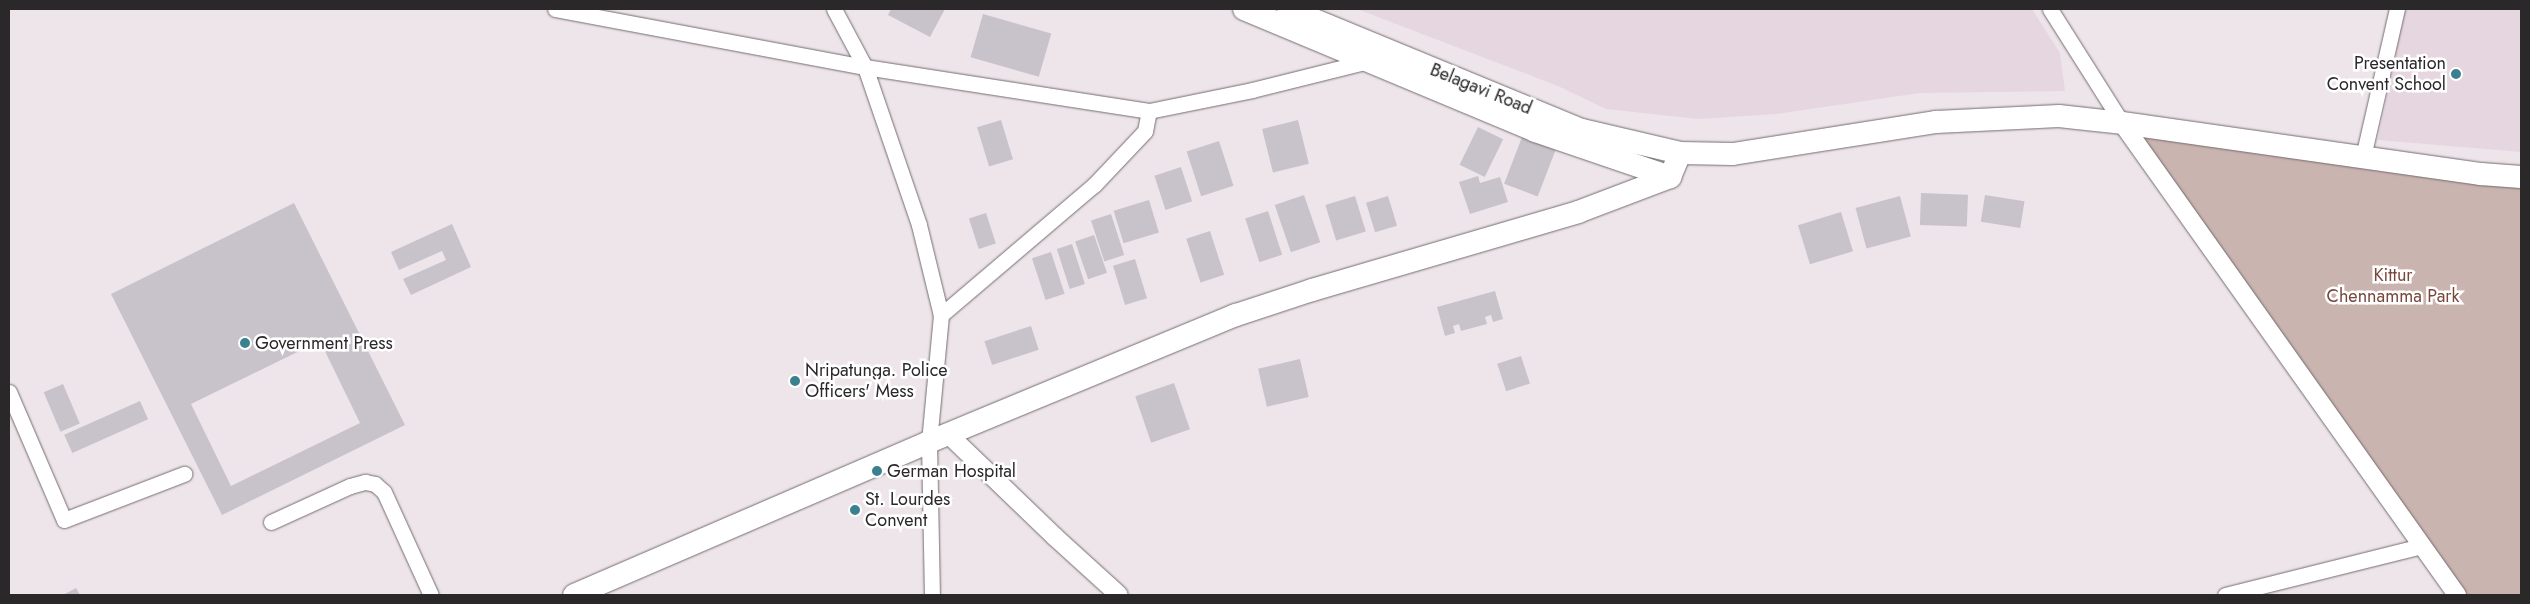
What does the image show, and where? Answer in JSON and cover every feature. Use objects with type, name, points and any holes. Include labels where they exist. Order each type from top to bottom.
[{"type":"main road","points":[[1244,9],[1535,131],[1670,177]]},
{"type":"main road","name":"Belagavi Road","points":[[1288,9],[1582,130],[1680,153],[1733,154],[1936,122],[2058,116],[2122,123],[2481,174],[2521,177]]},
{"type":"main road","points":[[574,595],[1165,342],[1236,315],[1312,290],[1578,212],[1670,177],[1680,153]]},
{"type":"street","points":[[555,9],[865,67],[1149,111],[1252,90],[1369,60]]},
{"type":"street","points":[[834,9],[865,67],[919,225],[941,315],[932,595]]},
{"type":"street","points":[[2050,9],[2122,123],[2457,595]]},
{"type":"street","points":[[2363,157],[2397,9]]},
{"type":"street","points":[[941,315],[1094,185],[1145,131],[1149,111]]},
{"type":"street","points":[[9,392],[64,520],[184,474]]},
{"type":"street","points":[[938,438],[1120,595]]},
{"type":"street","points":[[271,522],[350,486],[365,482],[375,484],[384,492],[431,595]]},
{"type":"street","points":[[2225,595],[2422,546]]},
{"type":"shaded area","points":[[1357,9],[2032,9],[2060,53],[2065,91],[1920,93],[1776,114],[1698,119],[1606,109],[1558,86]]},
{"type":"shaded area","name":"Presentation Convent School","points":[[2405,9],[2521,9],[2521,152],[2378,140]]},
{"type":"green space","name":"Kittur Chennamma Park","points":[[2122,123],[2521,173],[2521,595],[2454,595]]},
{"type":"building","points":[[891,9],[945,9],[930,37],[888,15]]},
{"type":"building","points":[[983,14],[1051,34],[1039,77],[971,57]]},
{"type":"building","points":[[1001,120],[1013,159],[989,167],[977,127]]},
{"type":"building","points":[[1298,120],[1309,164],[1273,173],[1262,129]]},
{"type":"building","points":[[1478,127],[1503,139],[1485,177],[1460,165]]},
{"type":"building","points":[[1522,137],[1556,150],[1538,197],[1504,184]]},
{"type":"building","points":[[1219,141],[1234,186],[1201,196],[1187,152]]},
{"type":"building","points":[[1181,167],[1192,201],[1165,210],[1154,176]]},
{"type":"building","points":[[1478,176],[1480,183],[1500,177],[1508,202],[1470,214],[1459,182]]},
{"type":"building","points":[[1921,193],[1968,195],[1967,227],[1920,225]]},
{"type":"building","points":[[1304,195],[1320,242],[1291,252],[1275,205]]},
{"type":"building","points":[[1985,195],[2025,201],[2020,228],[1981,222]]},
{"type":"building","points":[[1355,196],[1366,231],[1336,240],[1325,205]]},
{"type":"building","points":[[1388,196],[1397,226],[1375,232],[1366,203]]},
{"type":"building","points":[[1900,196],[1911,237],[1866,248],[1856,208]]},
{"type":"building","points":[[1149,200],[1159,233],[1124,243],[1114,211]]},
{"type":"building","points":[[294,203],[405,425],[222,515],[111,294]],"holes":[[[320,341],[360,423],[231,486],[191,404]]]},
{"type":"building","points":[[1268,211],[1282,255],[1259,262],[1245,218]]},
{"type":"building","points":[[1841,212],[1853,251],[1810,264],[1798,225]]},
{"type":"building","points":[[986,213],[996,243],[979,249],[969,219]]},
{"type":"building","points":[[1111,214],[1124,255],[1104,261],[1091,220]]},
{"type":"building","points":[[452,224],[471,267],[411,295],[403,279],[446,260],[442,251],[399,270],[391,252]]},
{"type":"building","points":[[1210,231],[1224,275],[1200,282],[1186,239]]},
{"type":"building","points":[[1094,235],[1107,273],[1088,279],[1075,242]]},
{"type":"building","points":[[1072,244],[1085,284],[1070,289],[1057,249]]},
{"type":"building","points":[[1051,252],[1065,294],[1046,300],[1032,258]]},
{"type":"building","points":[[1135,259],[1147,298],[1125,305],[1113,266]]},
{"type":"building","points":[[1495,291],[1503,319],[1493,322],[1491,315],[1485,317],[1487,324],[1461,331],[1459,324],[1453,326],[1455,333],[1445,336],[1437,307]]},
{"type":"building","points":[[1031,326],[1039,350],[992,365],[984,341]]},
{"type":"building","points":[[1521,356],[1530,384],[1506,391],[1497,364]]},
{"type":"building","points":[[1300,359],[1309,397],[1267,407],[1258,369]]},
{"type":"building","points":[[1174,383],[1190,429],[1151,443],[1135,396]]},
{"type":"building","points":[[63,384],[80,424],[60,432],[44,392]]},
{"type":"building","points":[[140,401],[148,419],[72,453],[64,435]]},
{"type":"building","points":[[76,588],[80,595],[63,595]]},
{"type":"place","name":"Presentation Convent School","points":[[2456,74]]},
{"type":"place","name":"Government Press","points":[[245,343]]},
{"type":"place","name":"Nripatunga. Police Officers' Mess","points":[[795,381]]},
{"type":"place","name":"German Hospital","points":[[877,471]]},
{"type":"place","name":"St. Lourdes Convent","points":[[855,510]]}]
